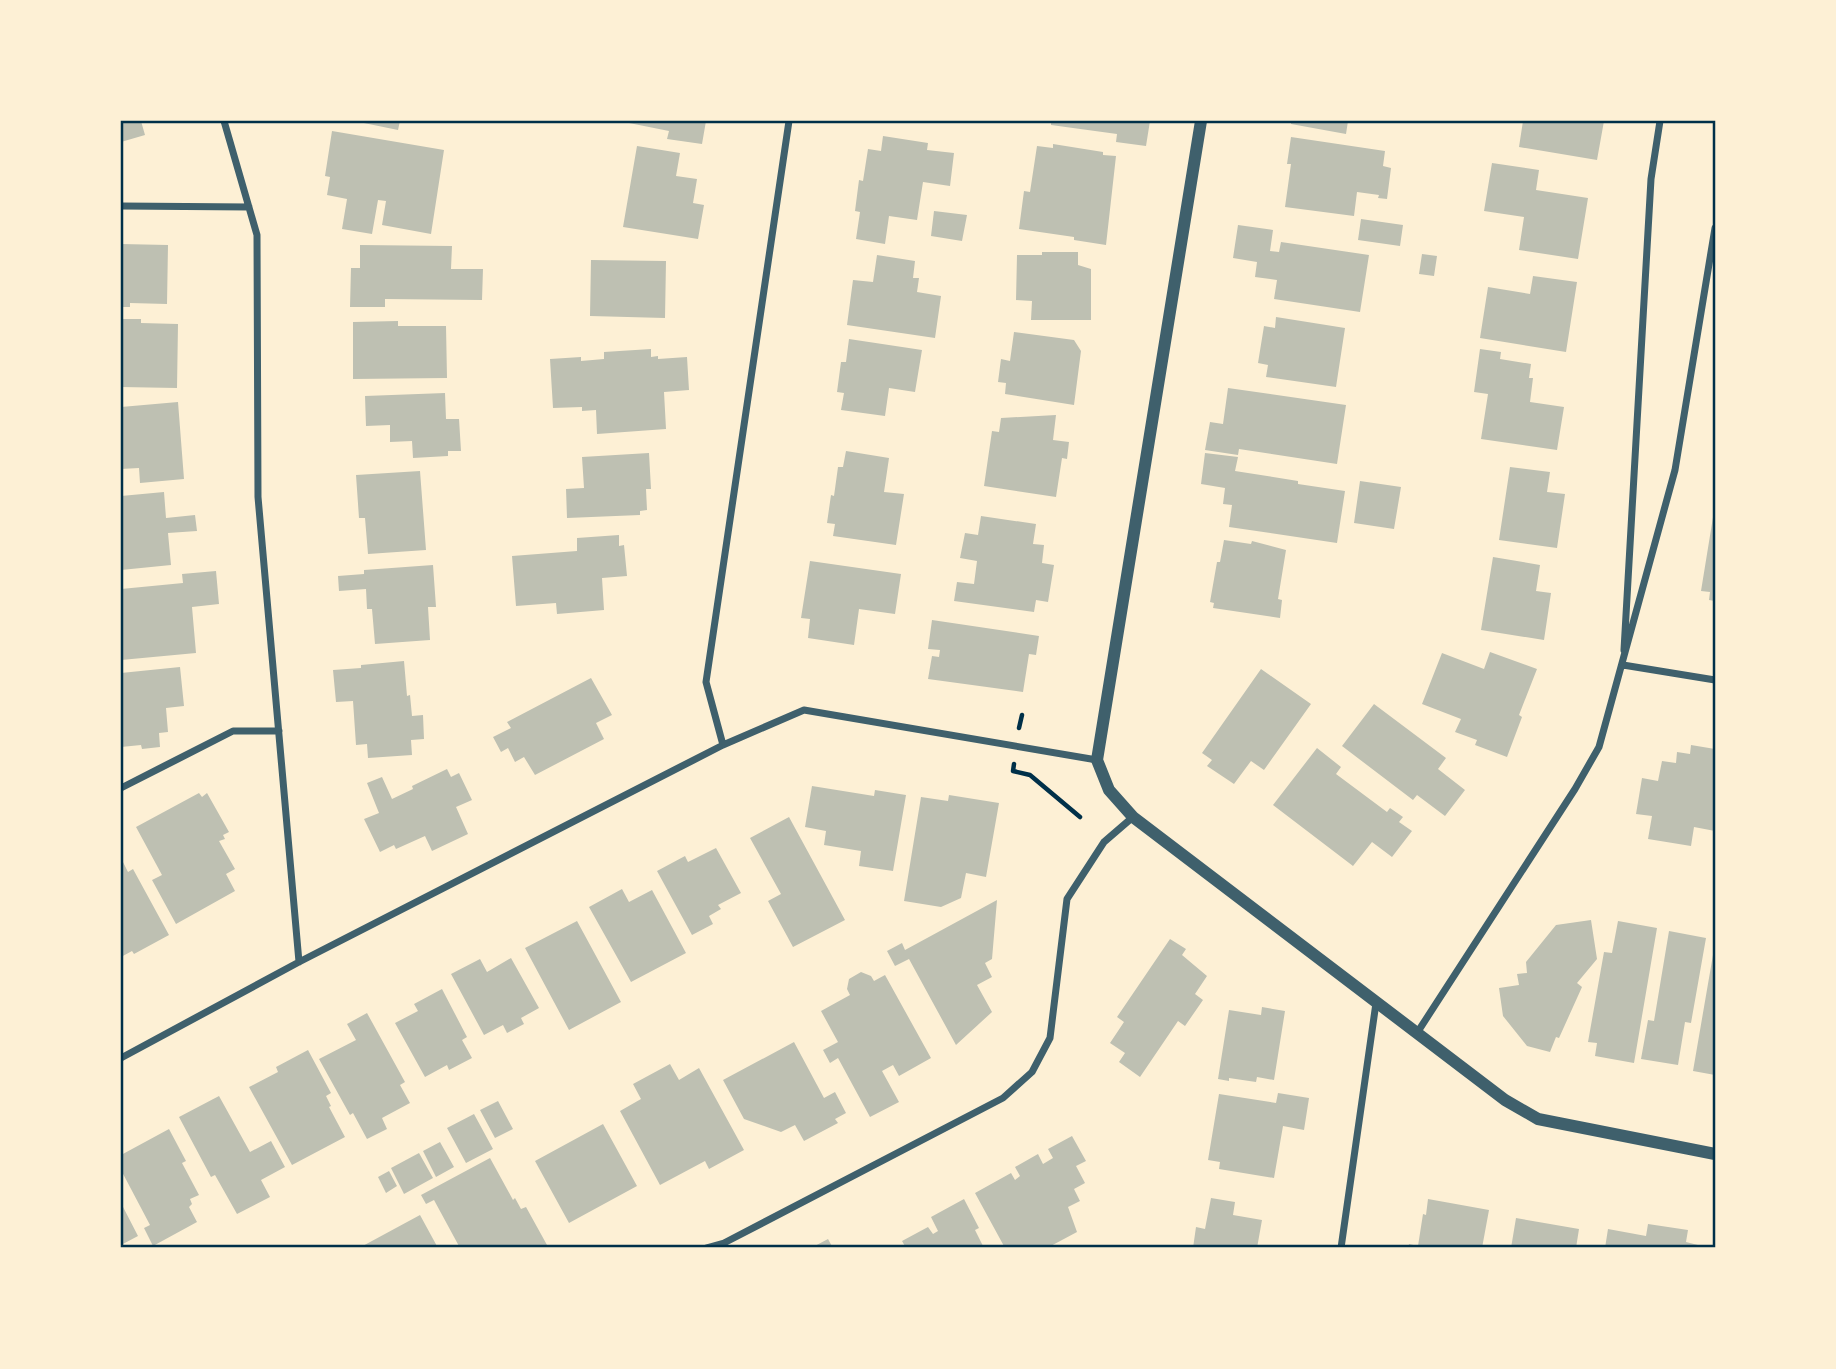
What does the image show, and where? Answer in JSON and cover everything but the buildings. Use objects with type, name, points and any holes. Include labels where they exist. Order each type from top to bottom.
[{"type":"street","points":[[224,121],[257,235],[258,497],[299,962]]},
{"type":"street","points":[[723,745],[706,682],[789,121]]},
{"type":"street","points":[[1201,121],[1097,760],[1109,790],[1133,817],[1505,1100],[1538,1119],[1715,1154]]},
{"type":"street","points":[[1623,665],[1651,180],[1660,121]]},
{"type":"street","points":[[121,206],[249,207]]},
{"type":"street","points":[[1417,1033],[1576,789],[1599,747],[1675,470],[1715,228]]},
{"type":"street","points":[[1623,665],[1715,680]]},
{"type":"street","points":[[121,1058],[299,962],[723,745],[804,710],[1097,760]]},
{"type":"street","points":[[121,788],[233,731],[279,731]]},
{"type":"street","points":[[706,1248],[724,1244],[1003,1098],[1032,1072],[1050,1038],[1067,899],[1104,842],[1133,817]]},
{"type":"street","points":[[1341,1248],[1376,1003]]},
{"type":"path","points":[[1019,730],[1022,715]]},
{"type":"path","points":[[1014,763],[1013,771],[1030,775],[1080,817]]}]
